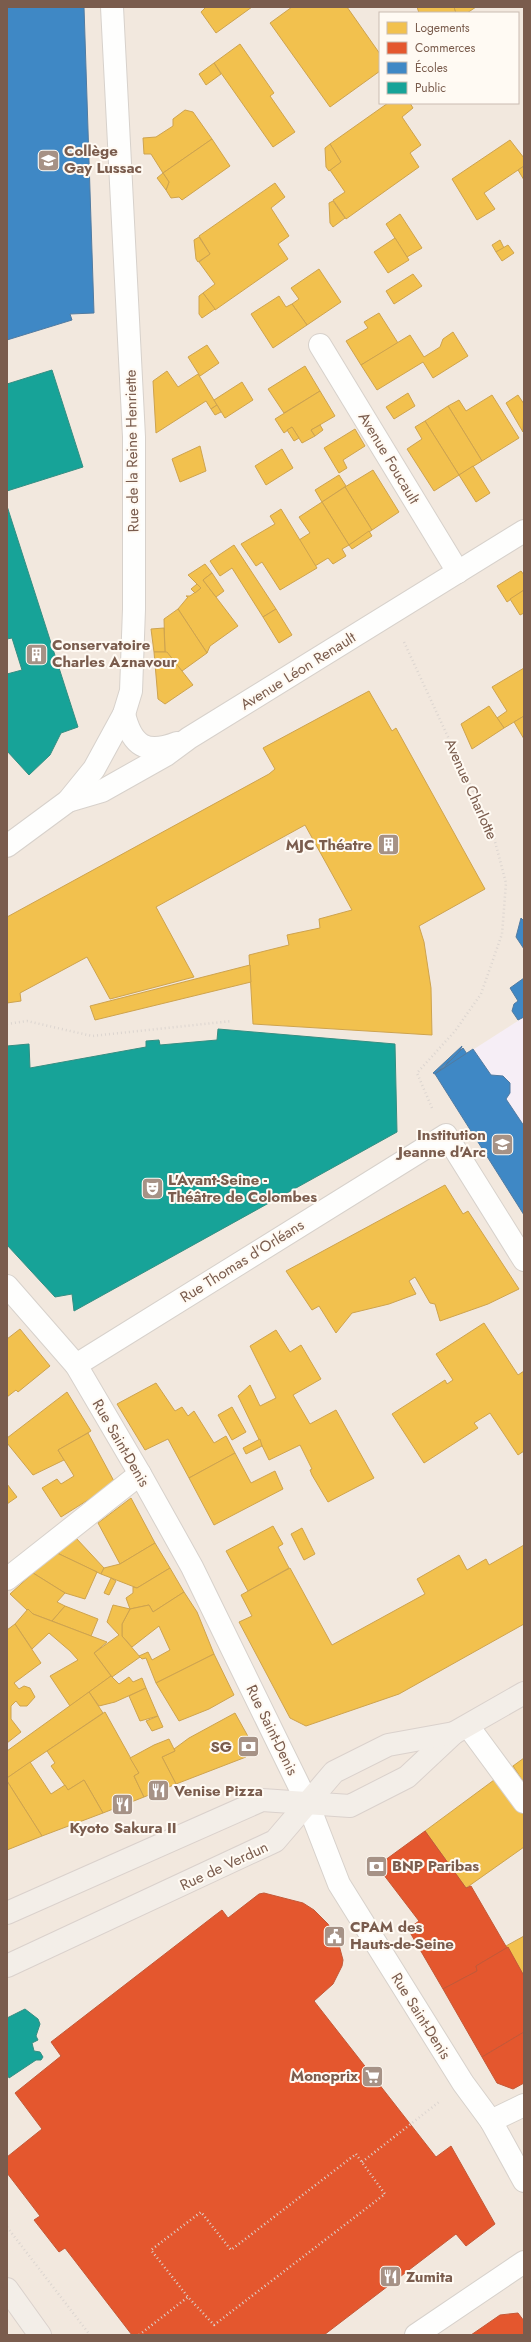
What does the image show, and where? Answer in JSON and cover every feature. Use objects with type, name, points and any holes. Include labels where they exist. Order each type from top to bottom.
[{"type":"main road","points":[[7,1913],[262,1800],[350,1806],[407,1778],[461,1729],[524,1693]]},
{"type":"main road","name":"Rue de Verdun","points":[[7,1966],[264,1848],[275,1841],[334,1772],[388,1745],[461,1729]]},
{"type":"main road","points":[[7,2289],[40,2335]]},
{"type":"street","name":"Rue de la Reine Henriette","points":[[7,846],[68,801],[94,769],[124,714],[131,691],[134,609],[134,437],[112,7]]},
{"type":"street","name":"Avenue Foucault","points":[[320,344],[458,572]]},
{"type":"street","name":"Avenue Léon Renault","points":[[68,801],[102,791],[166,755],[189,738],[524,531]]},
{"type":"street","points":[[124,714],[128,729],[134,738],[152,750],[162,749],[189,738]]},
{"type":"street","points":[[446,1135],[524,1260]]},
{"type":"street","name":"Rue Thomas d'Orléans","points":[[76,1365],[446,1135]]},
{"type":"street","name":"Rue Saint-Denis","points":[[7,1286],[76,1365],[140,1474],[192,1567],[308,1804],[339,1884],[463,2083],[490,2121],[524,2181]]},
{"type":"street","points":[[7,1579],[140,1474]]},
{"type":"street","points":[[461,1729],[524,1802]]},
{"type":"street","points":[[490,2121],[524,2105]]},
{"type":"street","points":[[416,2335],[524,2262]]},
{"type":"path","name":"Avenue Charlotte","points":[[390,613],[493,834],[506,883],[502,934],[481,994],[455,1031],[417,1073],[427,1100],[446,1135]]},
{"type":"path","points":[[7,1024],[27,1021],[68,1032],[92,1036],[232,1021]]},
{"type":"path","points":[[362,2162],[463,2083]]},
{"type":"path","points":[[356,2154],[362,2162],[385,2194],[214,2325],[188,2297],[151,2250],[201,2212],[231,2250],[356,2154]]},
{"type":"path","points":[[7,2227],[90,2335]]},
{"type":"path","points":[[139,2335],[188,2297]]},
{"type":"shaded area","points":[[7,7],[524,7],[524,2335],[7,2335]]},
{"type":"shaded area","name":"Institution Jeanne d'Arc","points":[[524,1017],[524,1215],[435,1074]]},
{"type":"building: Logements","points":[[206,7],[252,7],[216,33],[201,12]]},
{"type":"building: Logements","points":[[292,7],[347,7],[379,53],[379,72],[330,107],[270,23]]},
{"type":"building: Logements","points":[[417,7],[454,7],[456,12],[419,12]]},
{"type":"building: Logements","points":[[454,7],[476,7],[468,12],[456,12]]},
{"type":"building: Logements","points":[[240,44],[274,93],[270,96],[295,132],[273,147],[214,63]]},
{"type":"building: Logements","points":[[214,63],[221,74],[206,85],[199,74]]},
{"type":"building: Logements","points":[[387,104],[411,104],[413,108],[402,117],[421,145],[410,153],[419,167],[346,219],[333,200],[345,192],[330,170],[341,162],[330,144]]},
{"type":"building: Logements","points":[[185,110],[193,112],[212,139],[163,173],[151,154],[144,154],[143,138],[156,137],[173,126],[173,119]]},
{"type":"building: Logements","points":[[212,139],[230,166],[182,200],[179,197],[171,198],[166,190],[169,182],[163,173]]},
{"type":"building: Logements","points":[[510,140],[524,158],[524,166],[484,193],[495,209],[477,220],[452,179]]},
{"type":"building: Logements","points":[[330,144],[341,162],[329,171],[326,167],[325,148]]},
{"type":"building: Logements","points":[[524,166],[524,180],[518,170]]},
{"type":"building: Logements","points":[[163,173],[169,182],[166,190],[157,178]]},
{"type":"building: Logements","points":[[275,183],[285,197],[271,208],[289,236],[278,244],[288,259],[215,310],[203,293],[215,284],[199,262],[210,254],[199,236]]},
{"type":"building: Logements","points":[[333,201],[345,218],[333,227],[330,223],[329,203]]},
{"type":"building: Logements","points":[[400,214],[422,248],[407,257],[386,224]]},
{"type":"building: Logements","points":[[199,237],[210,254],[198,262],[196,259],[194,240]]},
{"type":"building: Logements","points":[[395,238],[409,260],[388,273],[374,252]]},
{"type":"building: Logements","points":[[500,240],[504,248],[496,252],[492,245]]},
{"type":"building: Logements","points":[[508,245],[514,253],[502,261],[496,252]]},
{"type":"building: Logements","points":[[319,269],[341,302],[307,325],[292,304],[299,299],[291,288]]},
{"type":"building: Logements","points":[[413,274],[422,286],[394,304],[386,291]]},
{"type":"building: Logements","points":[[203,293],[215,309],[202,318],[199,314],[199,296]]},
{"type":"building: Logements","points":[[279,296],[286,307],[292,304],[307,325],[273,348],[251,314]]},
{"type":"building: Logements","points":[[379,313],[398,343],[361,365],[346,341],[368,328],[364,322]]},
{"type":"building: Logements","points":[[453,332],[468,356],[433,378],[423,362],[377,390],[361,365],[410,335],[424,357],[440,347],[443,339]]},
{"type":"building: Logements","points":[[207,345],[219,363],[200,376],[188,357]]},
{"type":"building: Logements","points":[[305,366],[320,391],[284,413],[268,389]]},
{"type":"building: Logements","points":[[167,371],[178,387],[198,374],[217,405],[211,409],[206,401],[156,433],[153,381]]},
{"type":"building: Logements","points":[[242,382],[253,400],[225,418],[214,400]]},
{"type":"building: Logements","points":[[320,391],[335,416],[311,430],[315,436],[302,443],[292,427],[284,433],[275,419]]},
{"type":"building: Logements","points":[[408,393],[415,406],[394,419],[386,407]]},
{"type":"building: Logements","points":[[492,395],[519,438],[482,461],[448,406],[459,400],[466,411]]},
{"type":"building: Logements","points":[[518,395],[524,404],[523,432],[506,403]]},
{"type":"building: Logements","points":[[217,405],[221,412],[215,415],[211,409]]},
{"type":"building: Logements","points":[[448,406],[482,461],[459,475],[425,421]]},
{"type":"building: Logements","points":[[425,421],[459,475],[434,491],[407,449],[422,439],[415,427]]},
{"type":"building: Logements","points":[[320,425],[323,430],[315,436],[311,430]]},
{"type":"building: Logements","points":[[292,427],[299,438],[294,441],[287,430]]},
{"type":"building: Logements","points":[[355,429],[365,446],[343,460],[347,468],[339,473],[324,448]]},
{"type":"building: Logements","points":[[200,446],[206,471],[180,482],[172,459]]},
{"type":"building: Logements","points":[[282,449],[293,468],[266,485],[255,466]]},
{"type":"building: Logements","points":[[473,466],[490,493],[476,502],[459,475]]},
{"type":"building: Logements","points":[[373,470],[399,512],[372,530],[345,487]]},
{"type":"building: Logements","points":[[339,475],[346,486],[322,502],[315,490]]},
{"type":"building: Logements","points":[[345,487],[372,530],[349,545],[322,502]]},
{"type":"building: Logements","points":[[322,502],[349,545],[342,549],[346,556],[333,564],[328,558],[315,566],[299,540],[310,533],[299,517]]},
{"type":"building: Logements","points":[[281,509],[317,568],[280,590],[262,562],[256,566],[241,544],[275,524],[270,516]]},
{"type":"building: Logements","points":[[369,531],[372,536],[352,549],[349,545]]},
{"type":"building: Logements","points":[[234,545],[276,609],[263,617],[232,568],[220,576],[210,561]]},
{"type":"building: Logements","points":[[205,564],[212,573],[203,580],[238,626],[210,646],[207,653],[178,609],[188,597],[186,596],[190,596],[201,588],[188,575]]},
{"type":"building: Logements","points":[[521,571],[524,575],[524,590],[507,602],[497,586]]},
{"type":"building: Logements","points":[[212,573],[224,591],[216,597],[203,580]]},
{"type":"building: Logements","points":[[197,584],[201,588],[195,593],[191,589]]},
{"type":"building: Logements","points":[[524,590],[524,613],[520,615],[510,599]]},
{"type":"building: Logements","points":[[178,609],[207,653],[182,671],[165,652],[164,619]]},
{"type":"building: Logements","points":[[276,609],[292,635],[279,643],[263,617]]},
{"type":"building: Logements","points":[[164,628],[165,652],[154,652],[151,629]]},
{"type":"building: Logements","points":[[154,652],[167,652],[193,685],[165,704],[158,699]]},
{"type":"building: Logements","points":[[524,668],[524,716],[504,728],[497,718],[507,711],[492,687]]},
{"type":"building: Logements","name":"MJC Théatre","points":[[369,691],[392,731],[396,728],[485,889],[419,926],[424,942],[431,988],[432,1035],[253,1024],[249,955],[289,945],[287,935],[320,928],[319,919],[352,910],[305,825],[156,907],[194,977],[110,999],[87,957],[20,993],[21,1001],[7,1003],[7,917],[269,774],[275,769],[263,748]]},
{"type":"building: Logements","points":[[489,706],[504,728],[472,749],[461,724]]},
{"type":"building: Logements","points":[[524,716],[524,739],[514,722]]},
{"type":"building: Logements","points":[[250,965],[251,982],[95,1020],[90,1006]]},
{"type":"building: Logements","points":[[445,1185],[463,1214],[468,1211],[519,1289],[488,1304],[440,1321],[435,1304],[430,1303],[415,1277],[409,1281],[416,1294],[389,1304],[352,1313],[336,1333],[319,1306],[312,1310],[286,1271]]},
{"type":"building: Logements","points":[[484,1323],[518,1375],[524,1371],[524,1451],[518,1455],[490,1413],[474,1423],[478,1428],[424,1463],[392,1414],[445,1380],[447,1384],[453,1380],[436,1354]]},
{"type":"building: Logements","points":[[20,1329],[50,1366],[18,1392],[16,1390],[7,1397],[7,1339]]},
{"type":"building: Logements","points":[[276,1330],[290,1352],[301,1345],[321,1379],[293,1395],[310,1424],[336,1410],[374,1478],[328,1502],[312,1475],[310,1470],[312,1469],[300,1445],[269,1460],[238,1396],[250,1385],[260,1406],[276,1398],[250,1346]]},
{"type":"building: Logements","points":[[156,1383],[175,1411],[182,1407],[188,1416],[194,1411],[214,1443],[226,1436],[235,1453],[189,1478],[168,1439],[145,1450],[117,1404]]},
{"type":"building: Logements","points":[[67,1392],[91,1431],[58,1450],[64,1460],[33,1475],[7,1443],[7,1438]]},
{"type":"building: Logements","points":[[232,1407],[246,1432],[232,1440],[218,1415]]},
{"type":"building: Logements","points":[[88,1433],[115,1483],[61,1517],[42,1488],[57,1479],[61,1484],[74,1476],[58,1450]]},
{"type":"building: Logements","points":[[260,1439],[262,1446],[246,1454],[243,1448]]},
{"type":"building: Logements","points":[[235,1453],[251,1483],[275,1471],[283,1489],[214,1525],[189,1478]]},
{"type":"building: Logements","points":[[7,1484],[17,1497],[7,1504]]},
{"type":"building: Logements","points":[[131,1498],[155,1543],[120,1564],[98,1523]]},
{"type":"building: Logements","points":[[273,1526],[283,1544],[278,1547],[289,1568],[248,1591],[226,1551]]},
{"type":"building: Logements","points":[[302,1528],[315,1554],[304,1560],[291,1534]]},
{"type":"building: Logements","points":[[76,1538],[104,1568],[101,1574],[55,1552]]},
{"type":"building: Logements","points":[[155,1543],[170,1568],[137,1588],[101,1574],[104,1568],[120,1564]]},
{"type":"building: Logements","points":[[524,1545],[524,1624],[399,1694],[306,1726],[290,1718],[239,1622],[252,1616],[241,1595],[290,1568],[332,1645],[425,1594],[417,1579],[459,1555],[467,1570],[486,1559],[489,1565]]},
{"type":"building: Logements","points":[[55,1552],[97,1572],[85,1599],[65,1593],[33,1573]]},
{"type":"building: Logements","points":[[170,1568],[184,1592],[153,1612],[149,1605],[130,1609],[126,1598],[133,1593],[133,1587],[137,1588]]},
{"type":"building: Logements","points":[[33,1573],[65,1593],[57,1602],[65,1606],[52,1621],[33,1614],[10,1594]]},
{"type":"building: Logements","points":[[111,1578],[116,1581],[109,1595],[104,1593]]},
{"type":"building: Logements","points":[[184,1592],[197,1612],[214,1654],[156,1683],[146,1658],[142,1659],[139,1656],[148,1652],[152,1660],[170,1650],[159,1626],[132,1647],[122,1636],[122,1624],[130,1609],[149,1605],[153,1612]]},
{"type":"building: Logements","points":[[113,1605],[130,1609],[122,1624],[122,1636],[140,1657],[112,1677],[94,1653],[119,1635],[107,1622]]},
{"type":"building: Logements","points":[[65,1606],[98,1619],[91,1636],[52,1621]]},
{"type":"building: Logements","points":[[28,1609],[33,1614],[107,1642],[94,1653],[111,1676],[70,1706],[50,1676],[78,1660],[49,1633],[32,1649],[15,1624]]},
{"type":"building: Logements","points":[[15,1624],[41,1663],[14,1683],[19,1689],[24,1686],[30,1688],[35,1697],[27,1706],[20,1706],[16,1701],[11,1706],[11,1719],[21,1732],[7,1743],[7,1630]]},
{"type":"building: Logements","points":[[214,1654],[234,1695],[209,1709],[179,1721],[156,1683]]},
{"type":"building: Logements","points":[[111,1676],[119,1684],[129,1677],[133,1682],[142,1678],[146,1688],[115,1702],[99,1706],[89,1692]]},
{"type":"building: Logements","points":[[146,1688],[158,1716],[140,1721],[129,1696]]},
{"type":"building: Logements","points":[[89,1692],[103,1713],[7,1778],[7,1751]]},
{"type":"building: Logements","points":[[105,1712],[139,1773],[134,1776],[144,1797],[103,1813],[84,1780],[68,1790],[51,1766],[55,1763],[47,1751]]},
{"type":"building: Logements","points":[[235,1713],[250,1740],[246,1757],[176,1784],[162,1757],[175,1751],[174,1749],[189,1738]]},
{"type":"building: Logements","points":[[158,1716],[163,1727],[152,1731],[146,1721]]},
{"type":"building: Logements","points":[[169,1739],[175,1751],[162,1757],[176,1784],[144,1797],[134,1776],[139,1773],[130,1758]]},
{"type":"building: Logements","points":[[524,1758],[524,1783],[513,1766]]},
{"type":"building: Logements","points":[[30,1762],[51,1794],[65,1785],[68,1790],[84,1780],[103,1813],[42,1836],[7,1781],[7,1778]]},
{"type":"building: Logements","points":[[513,1766],[524,1783],[524,1847],[466,1888],[425,1831]]},
{"type":"building: Logements","points":[[7,1781],[42,1836],[7,1850]]},
{"type":"building: Logements","points":[[524,1936],[524,1974],[523,1974],[506,1946]]},
{"type":"building: Commerces","points":[[425,1831],[466,1888],[471,1886],[507,1948],[476,1966],[477,1971],[443,1989],[408,1929],[419,1921],[377,1866]]},
{"type":"building: Commerces","points":[[264,1893],[303,1903],[314,1910],[328,1924],[339,1945],[343,1960],[342,1966],[333,1984],[314,2001],[436,2157],[451,2146],[495,2224],[466,2246],[456,2234],[324,2335],[132,2335],[65,2248],[59,2252],[34,2220],[40,2216],[7,2173],[7,2157],[42,2129],[15,2093],[61,2056],[51,2042],[222,1910],[228,1918],[259,1894]]},
{"type":"building: Commerces","points":[[508,1947],[524,1976],[524,2032],[482,2057],[443,1989],[477,1971],[476,1966]]},
{"type":"building: Commerces","points":[[524,2032],[524,2083],[513,2089],[497,2083],[482,2057]]},
{"type":"building: Commerces","points":[[518,2313],[524,2321],[524,2335],[471,2335],[500,2315]]},
{"type":"building: Écoles","name":"Collège Gay Lussac","points":[[7,7],[84,7],[94,313],[70,314],[72,320],[7,340]]},
{"type":"building: Écoles","points":[[521,918],[524,921],[524,949],[516,937]]},
{"type":"building: Écoles","points":[[524,978],[524,1017],[518,1020],[512,1011],[514,1004],[518,1001],[510,988]]},
{"type":"building: Écoles","points":[[462,1046],[460,1051],[435,1074],[433,1073]]},
{"type":"building: Écoles","points":[[463,1048],[467,1054],[435,1074],[446,1065]]},
{"type":"building: Écoles","name":"Institution Jeanne d'Arc","points":[[473,1049],[491,1075],[503,1076],[510,1083],[510,1093],[506,1099],[524,1126],[524,1215],[435,1074]]},
{"type":"building: Public","points":[[52,370],[83,467],[7,491],[7,384]]},
{"type":"building: Public","name":"Conservatoire Charles Aznavour","points":[[7,506],[78,727],[61,733],[50,755],[29,775],[7,751],[7,674],[22,670],[12,638],[7,639]]},
{"type":"building: Public","name":"L'Avant-Seine - Théâtre de Colombes","points":[[218,1029],[395,1044],[397,1132],[74,1311],[72,1294],[55,1297],[7,1245],[7,1046],[29,1044],[30,1068],[146,1047],[146,1041],[159,1040],[160,1045],[217,1040]]},
{"type":"building: Public","points":[[25,2009],[38,2019],[40,2024],[36,2036],[38,2040],[32,2043],[34,2051],[40,2052],[43,2057],[41,2060],[36,2060],[9,2078],[7,2073],[7,2018]]},
{"type":"place","name":"Collège Gay Lussac","points":[[48,160]]},
{"type":"place","name":"Conservatoire Charles Aznavour","points":[[36,654]]},
{"type":"place","name":"MJC Théatre","points":[[388,845]]},
{"type":"place","name":"Institution Jeanne d'Arc","points":[[502,1144]]},
{"type":"place","name":"L'Avant-Seine - Théâtre de Colombes","points":[[152,1189]]},
{"type":"place","name":"SG","points":[[248,1747]]},
{"type":"place","name":"Venise Pizza","points":[[159,1791]]},
{"type":"place","name":"Kyoto Sakura II","points":[[123,1805]]},
{"type":"place","name":"BNP Paribas","points":[[377,1866]]},
{"type":"place","name":"CPAM des Hauts-de-Seine","points":[[335,1936]]},
{"type":"place","name":"Monoprix","points":[[373,2076]]},
{"type":"place","name":"Zumita","points":[[390,2277]]}]
